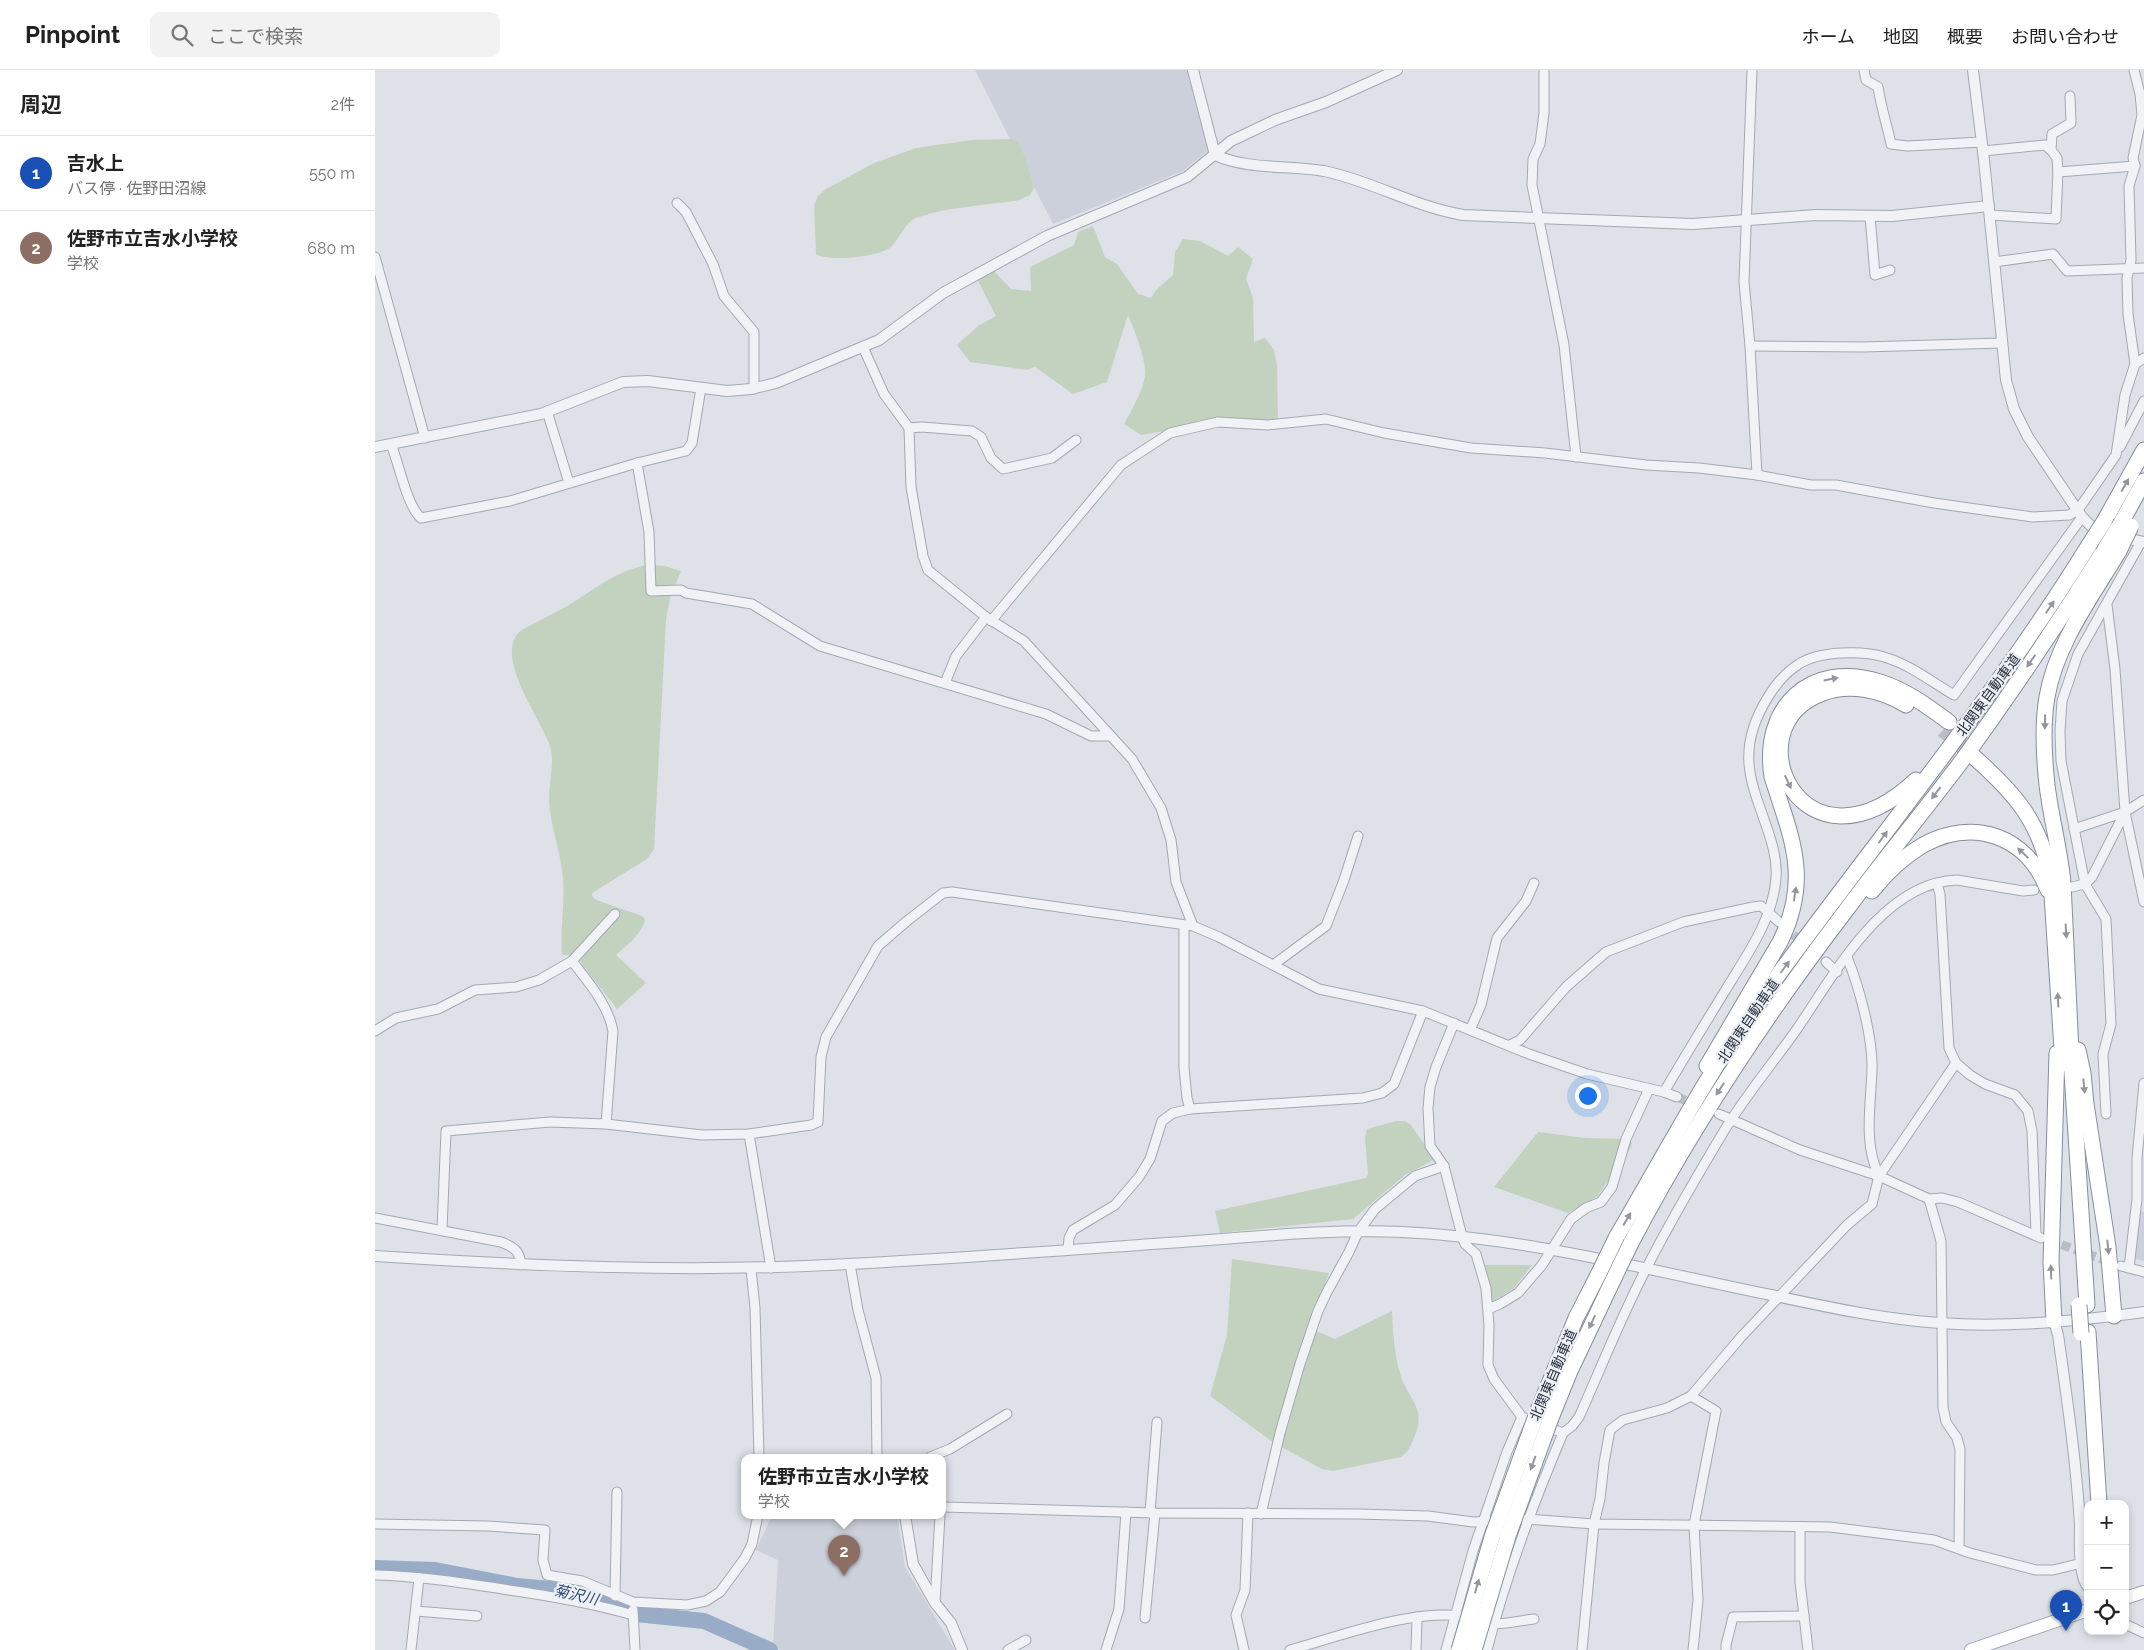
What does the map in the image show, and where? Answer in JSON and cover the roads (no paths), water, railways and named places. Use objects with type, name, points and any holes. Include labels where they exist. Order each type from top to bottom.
[{"type":"highway","name":"北関東自動車道","points":[[1475,1650],[1544,1415],[1576,1318],[1616,1238],[1699,1096],[1764,994],[2033,632],[2105,520],[2144,450]]},
{"type":"highway","name":"北関東自動車道","points":[[1459,1650],[1500,1511],[1544,1415],[1570,1371],[1631,1243],[1691,1136],[1747,1048],[1846,909],[1963,759],[2112,549],[2126,524],[2144,481]]},
{"type":"highway","points":[[2126,524],[2144,494]]},
{"type":"highway","points":[[2062,979],[2068,885],[2047,786],[2045,736],[2047,697],[2057,661],[2112,549]]},
{"type":"highway","points":[[1638,1200],[1673,1125],[1774,953],[1786,930],[1790,917],[1796,891],[1797,865],[1792,840],[1772,777],[1770,764],[1771,738],[1780,713],[1807,686],[1833,678],[1851,677],[1871,679],[1899,690],[1921,702],[1946,726],[1889,696],[1860,688],[1829,691],[1809,699],[1794,712],[1783,734],[1780,748],[1781,763],[1792,791],[1815,810],[1827,815],[1855,816],[1880,807],[1903,792],[1924,773],[1983,690],[2033,632]]},
{"type":"highway","points":[[2068,885],[2048,833],[2032,805],[2019,788],[1977,752],[2014,794],[2034,823],[2048,860],[2072,1074],[2083,1305],[2099,1500]]},
{"type":"highway","points":[[1747,1048],[1787,1003],[1879,882],[1906,856],[1934,840],[1951,835],[1976,832],[1989,834],[2010,842],[2034,864],[2046,885],[2053,911]]},
{"type":"highway","points":[[2065,1022],[2083,1073],[2087,1112],[2108,1247],[2114,1316]]},
{"type":"highway","points":[[2054,1321],[2051,1262],[2056,1121],[2055,1091],[2065,1022]]},
{"type":"highway","points":[[2085,1333],[2090,1500]]},
{"type":"main road","points":[[2129,1597],[2144,1592]]},
{"type":"main road","points":[[1971,1650],[2084,1611]]},
{"type":"street","points":[[1193,70],[1215,155]]},
{"type":"street","points":[[375,447],[547,411],[623,382],[648,380],[727,391],[754,389],[776,383],[863,347],[896,328],[943,293],[1047,236],[1187,177],[1231,141],[1275,120],[1325,102],[1397,70]]},
{"type":"street","points":[[1544,70],[1544,114],[1540,144],[1533,159],[1532,185],[1564,345],[1576,457]]},
{"type":"street","points":[[1752,70],[1744,282],[1750,346],[1757,475]]},
{"type":"street","points":[[1215,155],[1231,162],[1289,166],[1325,172],[1430,207],[1457,214],[1668,224],[1693,224],[1815,214],[1893,216],[1989,211],[2056,218],[2057,158],[2045,145],[1982,147],[1891,144],[1887,125],[1882,115],[1878,87],[1866,80],[1864,70]]},
{"type":"street","points":[[1973,70],[2006,380],[2014,409],[2028,437],[2080,514],[2091,526],[2110,535],[2143,542],[2078,654],[2062,701],[2060,731],[2061,761],[2085,884],[2106,918],[2107,926],[2111,1024],[2103,1054],[2107,1114]]},
{"type":"street","points":[[2116,454],[2125,395],[2135,364],[2128,314],[2128,268],[2131,260],[2129,186],[2135,166],[2133,158],[2142,115],[2142,105],[2134,70]]},
{"type":"street","points":[[2051,150],[2052,134],[2071,123],[2070,96]]},
{"type":"street","points":[[2057,170],[2058,172],[2135,166]]},
{"type":"street","points":[[677,203],[685,212],[713,264],[724,296],[754,332],[754,389]]},
{"type":"street","points":[[1870,216],[1875,275],[1890,270]]},
{"type":"street","points":[[1994,262],[2053,254],[2067,271],[2144,268]]},
{"type":"street","points":[[375,257],[378,279],[425,438]]},
{"type":"street","points":[[1750,346],[1863,347],[2002,343]]},
{"type":"street","points":[[863,347],[884,394],[909,428],[911,487],[923,556],[928,570],[988,619],[1024,641],[1132,758],[1161,808],[1171,840],[1176,882],[1190,926]]},
{"type":"street","points":[[2135,364],[2144,358]]},
{"type":"street","points":[[391,444],[413,512],[421,518],[510,501],[637,463],[686,451],[691,443],[701,388]]},
{"type":"street","points":[[1664,1092],[1739,968],[1768,913],[1776,878],[1775,863],[1772,845],[1754,791],[1748,749],[1751,731],[1757,716],[1777,683],[1800,663],[1831,654],[1858,652],[1885,657],[1925,677],[1954,695],[2080,514],[2116,454],[2144,401]]},
{"type":"street","points":[[547,411],[569,483]]},
{"type":"street","points":[[945,683],[956,656],[1121,465],[1170,434],[1218,422],[1268,425],[1326,419],[1385,434],[1471,448],[1646,465],[1699,468],[1757,475],[1811,485],[1836,485],[1934,503],[2033,518],[2080,514]]},
{"type":"street","points":[[909,428],[922,427],[971,431],[981,437],[991,458],[1003,469],[1052,458],[1076,440]]},
{"type":"street","points":[[637,463],[649,532],[651,591],[681,590],[752,604],[820,646],[1046,714],[1091,736],[1111,736]]},
{"type":"street","points":[[2107,604],[2115,669],[2125,812],[2144,902]]},
{"type":"street","points":[[2073,829],[2125,812],[2144,800]]},
{"type":"street","points":[[2068,885],[2085,884],[2093,877],[2125,812]]},
{"type":"street","points":[[1273,965],[1326,926],[1358,836]]},
{"type":"street","points":[[1487,1650],[1493,1624],[1527,1519],[1563,1433],[1579,1418],[1646,1269],[1732,1119],[1847,957],[1885,912],[1917,890],[1947,880],[1957,880],[2023,891],[2034,890]]},
{"type":"street","points":[[1469,1030],[1481,1005],[1497,938],[1526,901],[1534,883]]},
{"type":"street","points":[[1719,1114],[1801,1150],[1879,1176],[1929,1198],[1942,1198],[1958,1202],[2038,1236],[2032,1130],[2028,1111],[2015,1096],[1985,1084],[1970,1075],[1956,1063],[1949,1048],[1940,894],[1937,884]]},
{"type":"street","points":[[442,1230],[446,1131],[550,1122],[606,1124],[702,1135],[749,1134],[811,1125],[818,1122],[821,1057],[826,1037],[878,946],[943,893],[952,892],[1190,926],[1219,937],[1319,989],[1423,1012],[1529,1054],[1587,1074],[1664,1092],[1677,1097]]},
{"type":"street","points":[[1510,1045],[1520,1040],[1566,986],[1606,952],[1683,922],[1761,906],[1779,922]]},
{"type":"street","points":[[375,1031],[396,1018],[438,1009],[475,990],[516,987],[539,980],[572,961],[615,914]]},
{"type":"street","points":[[1190,926],[1184,928],[1184,1068],[1190,1109]]},
{"type":"street","points":[[1847,957],[1857,982],[1871,1056],[1869,1125],[1874,1166],[1879,1176]]},
{"type":"street","points":[[572,961],[602,1002],[611,1019],[613,1031],[606,1124]]},
{"type":"street","points":[[1826,962],[1837,972]]},
{"type":"street","points":[[1068,1249],[1069,1238],[1073,1230],[1115,1205],[1139,1177],[1150,1159],[1162,1121],[1173,1113],[1190,1109],[1363,1098],[1383,1093],[1394,1084],[1423,1012]]},
{"type":"street","points":[[1454,1023],[1430,1087],[1428,1108],[1431,1146],[1444,1166],[1462,1236],[1465,1244],[1475,1254],[1486,1288],[1489,1325],[1488,1365],[1494,1380],[1522,1418],[1563,1433]]},
{"type":"street","points":[[1582,1650],[1593,1524],[1600,1499],[1603,1463],[1610,1430],[1623,1420],[1667,1408],[1691,1396],[1741,1337],[1847,1224],[1872,1204],[1879,1176],[1956,1063]]},
{"type":"street","points":[[2144,1083],[2137,1158],[2137,1200],[2125,1267],[2144,1272]]},
{"type":"street","points":[[1488,1309],[1518,1293],[1553,1249],[1571,1220],[1587,1208],[1601,1202],[1611,1187],[1626,1139],[1649,1089]]},
{"type":"street","points":[[749,1134],[771,1268]]},
{"type":"street","points":[[1261,1514],[1280,1433],[1309,1337],[1327,1292],[1349,1252],[1357,1232],[1375,1209],[1415,1176],[1444,1166]]},
{"type":"street","points":[[1929,1198],[1941,1241],[1943,1407],[1946,1422],[1957,1438],[1961,1448],[1959,1548]]},
{"type":"street","points":[[375,1218],[480,1237],[512,1247],[520,1256],[521,1265]]},
{"type":"street","points":[[375,1256],[521,1265],[751,1269],[1357,1232],[1462,1236],[1553,1249],[1861,1314],[1941,1323],[2054,1321],[2144,1312]]},
{"type":"street","points":[[850,1264],[858,1310],[876,1378],[877,1454]]},
{"type":"street","points":[[751,1269],[755,1308],[759,1454]]},
{"type":"street","points":[[2054,1321],[2058,1335],[2075,1453],[2084,1582]]},
{"type":"street","points":[[1691,1396],[1716,1411],[1694,1525],[1698,1600],[1693,1650]]},
{"type":"street","points":[[938,1454],[950,1449],[1007,1414]]},
{"type":"street","points":[[1446,1650],[1483,1522],[1511,1442],[1522,1418]]},
{"type":"street","points":[[1145,1618],[1153,1513],[1157,1422]]},
{"type":"street","points":[[615,1596],[617,1492]]},
{"type":"street","points":[[946,1507],[1153,1513],[1429,1516],[1483,1522],[1527,1519],[1593,1524],[1831,1527],[1934,1540],[1970,1553],[2036,1570],[2053,1570],[2082,1563]]},
{"type":"street","points":[[1106,1650],[1119,1608],[1126,1512]]},
{"type":"street","points":[[1244,1650],[1236,1615],[1245,1590],[1248,1513]]},
{"type":"street","points":[[375,1524],[488,1526],[545,1530],[543,1560],[547,1574],[582,1582],[633,1602],[687,1605],[706,1601],[720,1592],[745,1558],[752,1544],[757,1519]]},
{"type":"street","points":[[906,1519],[913,1564],[935,1603],[951,1623],[962,1650]]},
{"type":"street","points":[[935,1603],[940,1519]]},
{"type":"street","points":[[1800,1526],[1800,1582],[1808,1650]]},
{"type":"street","points":[[375,1575],[480,1585],[584,1602],[633,1615]]},
{"type":"street","points":[[411,1650],[419,1578]]},
{"type":"street","points":[[633,1602],[635,1650]]},
{"type":"street","points":[[416,1611],[477,1616]]},
{"type":"street","points":[[1290,1650],[1417,1616],[1431,1614],[1455,1614],[1493,1624],[1534,1619]]},
{"type":"street","points":[[1416,1650],[1417,1616]]},
{"type":"street","points":[[1726,1650],[1725,1645],[1733,1617],[1804,1616]]},
{"type":"street","points":[[2129,1626],[2144,1633]]},
{"type":"street","points":[[1008,1650],[1026,1640]]},
{"type":"waterway","name":"菊沢川","points":[[375,1568],[435,1570],[517,1586],[550,1589],[618,1605],[636,1614],[704,1621],[770,1650]]},
{"type":"tunnel","points":[[1943,730],[1974,757]]},
{"type":"tunnel","points":[[1783,926],[1826,962]]},
{"type":"tunnel","points":[[1677,1097],[1698,1105]]},
{"type":"tunnel","points":[[2049,1240],[2112,1263]]},
{"type":"place","name":"佐野市立吉水小学校","points":[[844,1576]]},
{"type":"place","name":"吉水上","points":[[2066,1631]]}]
